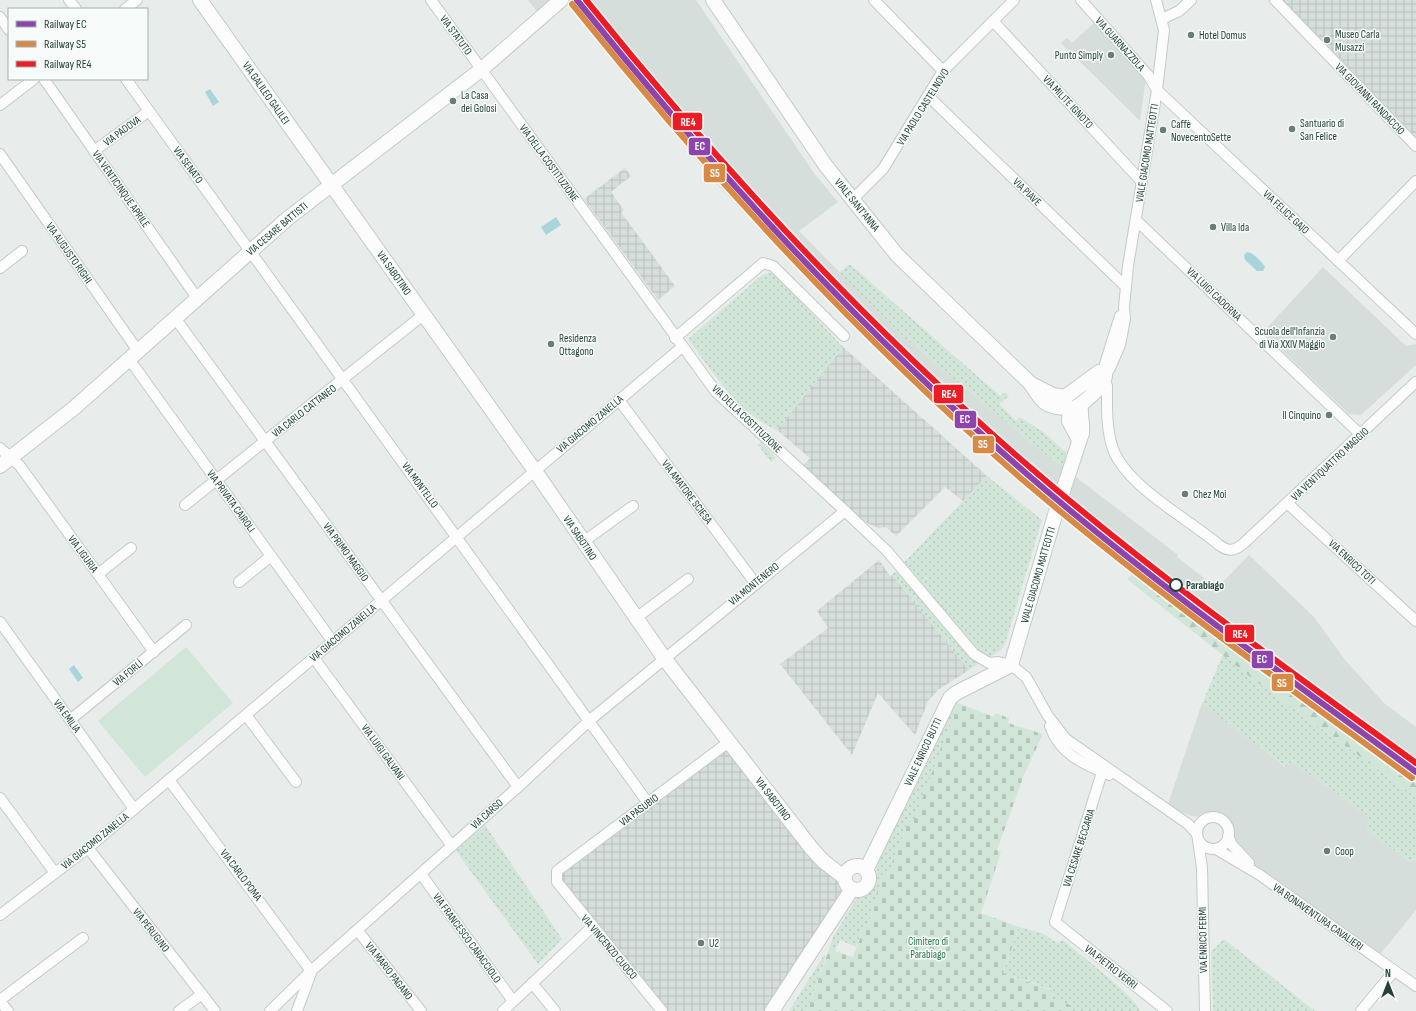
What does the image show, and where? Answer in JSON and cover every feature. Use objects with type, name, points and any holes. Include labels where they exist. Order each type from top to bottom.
[{"type":"street","points":[[69,0],[75,8]]},
{"type":"street","points":[[127,8],[137,0]]},
{"type":"street","name":"VIA GALILEO GALILEI","points":[[200,0],[331,185]]},
{"type":"street","name":"VIA STATUTO","points":[[430,0],[482,69]]},
{"type":"street","name":"VIA CESARE BATTISTI","points":[[5,462],[74,408],[250,251],[331,185],[482,69],[561,0]]},
{"type":"street","name":"VIALE SANT'ANNA","points":[[713,0],[826,166],[897,255],[1031,384],[1040,399],[1052,407],[1071,405]]},
{"type":"street","points":[[874,0],[943,71]]},
{"type":"street","name":"VIA PAOLO CASTELNOVO","points":[[852,200],[883,169],[943,71],[1014,0]]},
{"type":"street","name":"VIA GUARNAZZOLA","points":[[1081,0],[1148,75],[1157,90]]},
{"type":"street","name":"VIALE GIACOMO MATTEOTTI","points":[[1011,665],[1055,515],[1079,440],[1083,421],[1071,405],[1110,368],[1120,345],[1125,319],[1124,307],[1126,287],[1157,90],[1164,30],[1156,0]]},
{"type":"street","points":[[1162,19],[1179,11],[1191,0]]},
{"type":"street","name":"VIA GIOVANNI RANDACCIO","points":[[1275,0],[1416,146]]},
{"type":"street","points":[[0,17],[8,29]]},
{"type":"street","name":"VIA MILITE IGNOTO","points":[[993,21],[1142,182]]},
{"type":"street","name":"VIA DELLA COSTITUZIONE","points":[[482,69],[682,348],[716,392],[845,511],[892,558],[974,654],[989,663],[998,662],[1011,665]]},
{"type":"street","points":[[0,105],[33,80]]},
{"type":"street","name":"VIA VENTICINQUE APRILE","points":[[45,80],[197,298]]},
{"type":"street","name":"VIA SENATO","points":[[127,80],[250,251]]},
{"type":"street","name":"VIA FELICE GAJO","points":[[1157,90],[1416,334]]},
{"type":"street","name":"VIA PIAVE","points":[[928,96],[1126,287]]},
{"type":"street","name":"VIA PADOVA","points":[[94,151],[149,111]]},
{"type":"street","name":"VIA AUGUSTO RIGHI","points":[[0,154],[134,355]]},
{"type":"street","points":[[1338,261],[1416,181]]},
{"type":"street","name":"VIA SABOTINO","points":[[331,185],[535,471],[664,658],[730,741],[812,850],[848,884]]},
{"type":"street","name":"VIA LUIGI CADORNA","points":[[1136,220],[1361,435]]},
{"type":"street","points":[[0,268],[22,251]]},
{"type":"street","name":"VIA MONTELLO","points":[[250,251],[590,720],[648,803]]},
{"type":"street","points":[[675,338],[763,263],[773,266],[844,336]]},
{"type":"street","name":"VIA CARLO CATTANEO","points":[[185,506],[423,315]]},
{"type":"street","name":"VIA PRIMO MAGGIO","points":[[176,318],[518,787]]},
{"type":"street","name":"VIA GIACOMO ZANELLA","points":[[0,915],[88,848],[682,348]]},
{"type":"street","name":"VIA PRIVATA CAIROLI","points":[[134,355],[216,480],[333,642]]},
{"type":"street","name":"VIA VENTIQUATTRO MAGGIO","points":[[1102,376],[1106,386],[1109,434],[1113,450],[1120,462],[1129,474],[1163,503],[1224,549],[1230,551],[1243,544],[1416,382]]},
{"type":"street","name":"VIA AMATORE SCIESA","points":[[619,400],[755,583]]},
{"type":"street","name":"VIA LIGURIA","points":[[0,448],[5,462],[20,466],[154,652]]},
{"type":"street","name":"VIA ENRICO TOTI","points":[[1287,503],[1416,621]]},
{"type":"street","points":[[583,542],[633,506]]},
{"type":"street","name":"VIA MONTENERO","points":[[664,658],[845,511]]},
{"type":"street","points":[[98,574],[131,548]]},
{"type":"street","points":[[239,582],[271,556]]},
{"type":"street","points":[[636,618],[688,579]]},
{"type":"street","name":"VIA EMILIA","points":[[0,622],[134,809]]},
{"type":"street","name":"VIA FORLÌ","points":[[70,720],[186,625]]},
{"type":"street","name":"VIA LUIGI GALVANI","points":[[314,658],[452,846]]},
{"type":"street","name":"VIA CARSO","points":[[270,1011],[311,971],[358,931],[590,720],[664,658]]},
{"type":"street","name":"VIA BONAVENTURA CAVALIERI","points":[[1011,665],[1026,677],[1048,716],[1053,735],[1059,745],[1078,761],[1103,769],[1129,783],[1188,824],[1205,847],[1215,849],[1260,875],[1416,986]]},
{"type":"street","name":"VIALE ENRICO BUTTI","points":[[866,870],[950,698],[956,692],[1011,665]]},
{"type":"street","points":[[246,715],[296,782]]},
{"type":"street","name":"VIA PASUBIO","points":[[556,882],[557,871],[730,741]]},
{"type":"street","name":"VIA CESARE BECCARIA","points":[[1055,922],[1103,769]]},
{"type":"street","name":"VIA CARLO POMA","points":[[169,780],[311,971]]},
{"type":"street","points":[[0,798],[55,873]]},
{"type":"street","name":"VIA BONAVENTURA CAVALIERI","points":[[1168,809],[1190,818],[1205,819],[1213,817],[1222,820],[1228,829],[1228,836],[1232,845],[1260,875]]},
{"type":"street","points":[[1197,837],[1199,824],[1205,819]]},
{"type":"street","points":[[1215,849],[1225,843],[1228,836]]},
{"type":"street","name":"VIA ENRICO FERMI","points":[[1197,837],[1202,868],[1205,1011]]},
{"type":"street","name":"VIA PERUGINO","points":[[88,848],[215,1011]]},
{"type":"street","name":"VIA ENRICO FERMI","points":[[1202,868],[1205,856],[1215,849]]},
{"type":"street","points":[[772,1011],[848,884],[846,873],[853,867],[857,866],[866,870],[869,878],[868,883],[861,890],[848,884]]},
{"type":"street","name":"VIA FRANCESCO CARACCIOLO","points":[[421,874],[513,1001]]},
{"type":"street","name":"VIA VINCENZO CUOCO","points":[[556,882],[662,1011]]},
{"type":"street","name":"VIA PIETRO VERRI","points":[[1055,922],[1167,1011]]},
{"type":"street","points":[[503,1011],[592,927]]},
{"type":"street","name":"VIA MARIO PAGANO","points":[[358,931],[421,1011]]},
{"type":"street","points":[[8,1011],[0,1000],[83,938]]},
{"type":"street","points":[[1361,1011],[1394,970]]},
{"type":"street","points":[[297,1011],[311,971]]},
{"type":"street","points":[[532,983],[555,1011]]},
{"type":"street","points":[[180,1011],[202,994]]},
{"type":"shaded area","points":[[528,0],[557,0],[540,15]]},
{"type":"shaded area","points":[[568,0],[696,0],[814,173],[838,202],[799,231],[905,338],[1046,455],[1063,467],[1052,500],[861,335],[713,180]]},
{"type":"shaded area","points":[[1282,0],[1416,0],[1416,137],[1408,129]]},
{"type":"shaded area","points":[[1095,22],[1146,78],[1140,121],[1061,43],[1067,38],[1072,43]]},
{"type":"shaded area","points":[[625,168],[631,176],[611,192],[624,210],[621,212],[675,286],[658,300],[584,199]]},
{"type":"shaded area","name":"Scuola dell'Infanzia di Via XXIV Maggio","points":[[1323,267],[1406,346],[1416,344],[1416,365],[1361,415],[1349,414],[1263,332]]},
{"type":"shaded area","points":[[843,347],[987,476],[963,501],[945,487],[896,536],[886,527],[878,528],[865,522],[803,466],[810,458],[777,430]]},
{"type":"shaded area","points":[[1073,475],[1164,544],[1178,555],[1177,557],[1217,588],[1249,555],[1314,617],[1346,661],[1384,703],[1416,727],[1416,778],[1113,556],[1065,515],[1063,509]]},
{"type":"shaded area","points":[[879,560],[890,576],[892,575],[969,670],[938,690],[928,701],[915,735],[878,693],[852,755],[780,664],[828,628],[817,611]]},
{"type":"shaded area","points":[[1202,703],[1286,767],[1291,761],[1366,814],[1370,823],[1367,830],[1410,862],[1413,859],[1416,861],[1416,910],[1378,957],[1262,875],[1235,847],[1230,836],[1228,823],[1222,818],[1213,815],[1200,817],[1191,816],[1167,807]]},
{"type":"shaded area","points":[[729,744],[847,888],[771,1011],[665,1011],[558,882],[559,872]]},
{"type":"green space","points":[[848,265],[851,265],[1000,396],[1005,392],[1009,396],[999,404],[1016,421],[1020,417],[1043,432],[1067,453],[1063,467],[1046,455],[905,338],[840,273]]},
{"type":"green space","points":[[773,272],[843,347],[777,430],[750,414],[738,403],[727,391],[688,339],[762,275]]},
{"type":"green space","points":[[761,442],[776,458],[771,462],[758,445]]},
{"type":"green space","points":[[987,476],[1042,520],[1005,644],[1001,650],[969,670],[892,575]]},
{"type":"green space","points":[[1134,572],[1257,662],[1257,669],[1416,783],[1416,797],[1254,680],[1127,579]]},
{"type":"green space","points":[[186,647],[233,703],[145,777],[98,721]]},
{"type":"green space","points":[[1223,654],[1254,680],[1416,797],[1416,861],[1413,859],[1410,862],[1367,830],[1370,823],[1366,814],[1291,761],[1287,767],[1202,704]]},
{"type":"green space","points":[[954,702],[958,703],[913,824],[908,822],[888,874],[883,873],[868,925],[865,924],[856,947],[840,940],[835,951],[829,949],[833,937],[858,896],[871,886],[877,873],[876,862]]},
{"type":"green space","name":"Cimitero di Parabiago","points":[[958,703],[994,717],[995,713],[1009,718],[1008,723],[1043,734],[1024,775],[997,850],[1001,852],[981,913],[1019,927],[1003,973],[1053,991],[1050,998],[1070,1005],[1067,1011],[807,1011],[829,949],[853,957],[865,924],[868,924],[883,872],[888,874],[908,821],[913,823]]},
{"type":"green space","points":[[485,825],[562,939],[538,964],[456,851]]},
{"type":"green space","points":[[1019,927],[1042,933],[1057,943],[1063,940],[1118,986],[1136,1004],[1140,1011],[1067,1011],[1069,1005],[1050,998],[1053,990],[1003,973]]},
{"type":"green space","points":[[1224,939],[1315,1011],[1213,1011],[1211,952]]},
{"type":"green space","points":[[824,955],[826,956],[807,1011],[789,1011]]},
{"type":"water","points":[[210,89],[219,102],[213,106],[205,92]]},
{"type":"water","points":[[556,217],[561,225],[546,235],[541,227]]},
{"type":"water","points":[[1247,252],[1255,256],[1261,262],[1265,267],[1263,271],[1257,271],[1245,260],[1244,255]]},
{"type":"water","points":[[74,665],[83,678],[78,682],[69,669]]},
{"type":"rail line","name":"EC","points":[[577,0],[629,64],[736,188],[848,307],[967,421],[1028,475],[1122,553],[1268,664],[1416,772]]},
{"type":"rail line","name":"RE4","points":[[586,0],[690,125],[798,245],[912,360],[971,415],[1032,469],[1125,546],[1221,620],[1416,763]]},
{"type":"rail line","name":"S5","points":[[572,4],[624,68],[731,192],[843,311],[962,425],[1023,480],[1118,558],[1214,632],[1412,778]]},
{"type":"place","name":"Hotel Domus","points":[[1191,35]]},
{"type":"place","name":"Museo Carla Musazzi","points":[[1327,40]]},
{"type":"place","name":"Punto Simply","points":[[1111,55]]},
{"type":"place","name":"La Casa dei Golosi","points":[[453,101]]},
{"type":"place","name":"Santuario di San Felice","points":[[1292,129]]},
{"type":"place","name":"Caffè NovecentoSette","points":[[1163,130]]},
{"type":"place","name":"Villa Ida","points":[[1213,227]]},
{"type":"place","name":"Scuola dell'Infanzia di Via XXIV Maggio","points":[[1333,337]]},
{"type":"place","name":"Residenza Ottagono","points":[[551,344]]},
{"type":"place","name":"Il Cinquino","points":[[1329,415]]},
{"type":"place","name":"Chez Moi","points":[[1185,494]]},
{"type":"place","name":"Parabiago","points":[[1176,585]]},
{"type":"place","name":"Coop","points":[[1327,851]]},
{"type":"place","name":"U2","points":[[701,943]]}]
